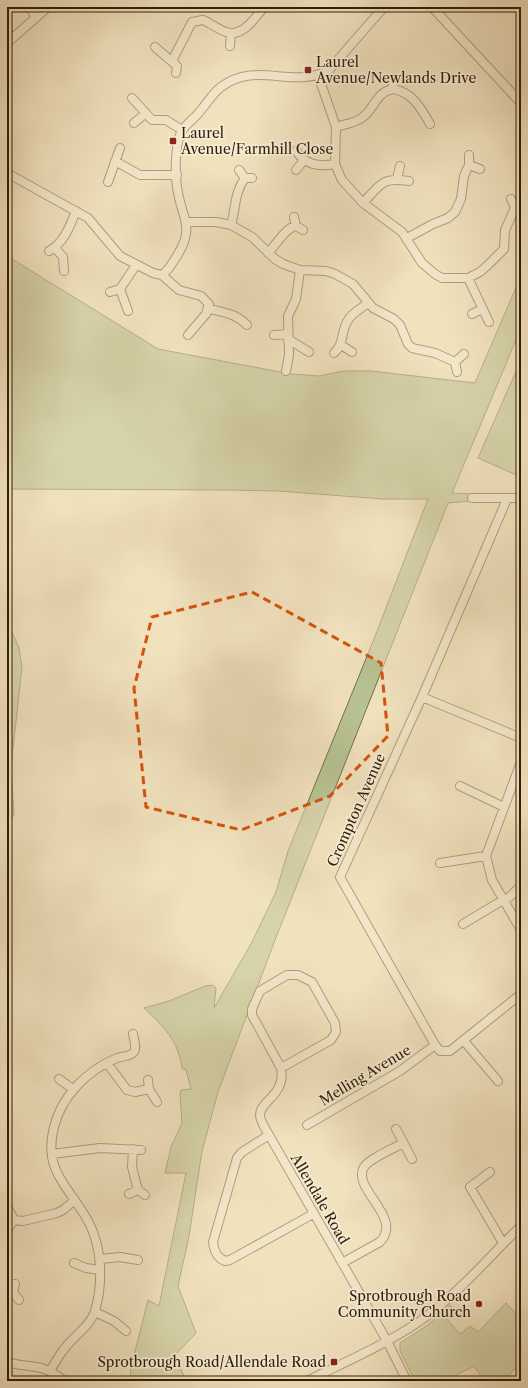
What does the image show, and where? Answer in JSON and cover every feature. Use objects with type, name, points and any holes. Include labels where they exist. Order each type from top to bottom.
[{"type":"street","points":[[29,7],[36,17]]},
{"type":"street","points":[[7,43],[48,7]]},
{"type":"street","points":[[172,61],[190,25],[196,20],[207,21],[231,33],[248,27],[264,7]]},
{"type":"street","points":[[162,275],[166,272],[181,250],[186,230],[186,222],[177,187],[178,144],[182,130],[201,110],[214,93],[230,81],[240,77],[259,74],[290,78],[318,75],[334,66],[384,7]]},
{"type":"street","points":[[432,7],[521,103]]},
{"type":"street","points":[[230,46],[231,33]]},
{"type":"street","points":[[155,47],[178,66],[176,73]]},
{"type":"street","points":[[318,75],[336,127],[335,164],[342,180],[363,203],[397,227],[408,238],[422,263],[435,274],[442,278],[468,278],[480,272],[501,254],[504,249],[505,230],[518,210],[511,199]]},
{"type":"street","points":[[393,78],[393,89]]},
{"type":"street","points":[[336,127],[361,119],[379,96],[393,89],[405,92],[414,100],[430,124]]},
{"type":"street","points":[[132,98],[152,120],[166,120],[182,130]]},
{"type":"street","points":[[134,124],[146,113]]},
{"type":"street","points":[[108,182],[120,148]]},
{"type":"street","points":[[296,151],[304,160],[321,166],[335,164]]},
{"type":"street","points":[[408,238],[452,215],[461,199],[464,176],[469,165],[469,155]]},
{"type":"street","points":[[296,170],[304,160]]},
{"type":"street","points":[[115,161],[140,175],[177,175]]},
{"type":"street","points":[[469,165],[480,169]]},
{"type":"street","points":[[397,179],[400,166]]},
{"type":"street","points":[[231,225],[235,211],[237,190],[248,178],[239,170]]},
{"type":"street","points":[[7,173],[76,211],[93,223],[120,256],[153,273],[162,275],[179,290],[206,298],[209,302],[209,308],[203,320],[188,335]]},
{"type":"street","points":[[363,203],[383,182],[397,179],[409,181]]},
{"type":"street","points":[[64,271],[63,257],[52,250],[65,236],[76,211]]},
{"type":"street","points":[[268,253],[281,240],[287,229],[300,228],[294,217]]},
{"type":"street","points":[[186,222],[216,222],[231,225],[252,237],[268,253],[283,264],[300,270],[326,271],[335,274],[353,284],[368,304],[394,319],[400,326],[408,344],[412,348],[435,353],[455,362]]},
{"type":"street","points":[[110,292],[120,290],[136,265]]},
{"type":"street","points":[[286,371],[289,355],[287,337],[288,316],[296,299],[300,270]]},
{"type":"street","points":[[468,278],[488,322]]},
{"type":"street","points":[[120,290],[128,312]]},
{"type":"street","points":[[334,353],[341,345],[347,321],[351,316],[368,304]]},
{"type":"street","points":[[209,308],[240,318],[247,326]]},
{"type":"street","points":[[472,314],[482,309]]},
{"type":"street","points":[[274,334],[287,337],[309,352]]},
{"type":"street","points":[[341,345],[352,352]]},
{"type":"street","points":[[455,362],[464,354]]},
{"type":"street","points":[[455,362],[457,372]]},
{"type":"street","points":[[472,498],[521,498]]},
{"type":"street","name":"Crompton Avenue","points":[[435,1045],[340,877],[422,697],[507,499]]},
{"type":"street","points":[[422,697],[521,738]]},
{"type":"street","points":[[521,762],[486,856],[492,880],[521,930]]},
{"type":"street","points":[[460,786],[504,807]]},
{"type":"street","points":[[440,862],[486,856]]},
{"type":"street","points":[[463,924],[504,901],[521,886]]},
{"type":"street","points":[[287,975],[298,975],[312,982],[335,1023],[336,1032],[331,1040],[281,1068],[258,1027],[252,1014],[252,1009],[260,991],[287,975]]},
{"type":"street","points":[[435,1045],[440,1051],[450,1051],[521,994]]},
{"type":"street","points":[[50,1371],[65,1348],[95,1312],[101,1259],[91,1226],[57,1176],[52,1154],[54,1127],[58,1114],[73,1089],[85,1077],[107,1063],[119,1057],[128,1056],[133,1052],[136,1045],[133,1034]]},
{"type":"street","points":[[464,1040],[498,1081]]},
{"type":"street","name":"Melling Avenue","points":[[307,1125],[400,1071],[435,1045]]},
{"type":"street","points":[[107,1063],[128,1090],[136,1092],[148,1085],[157,1102]]},
{"type":"street","name":"Allendale Road","points":[[281,1068],[281,1084],[260,1113],[269,1135],[387,1341],[407,1381]]},
{"type":"street","points":[[59,1079],[73,1089]]},
{"type":"street","points":[[396,1129],[412,1159]]},
{"type":"street","points":[[269,1135],[242,1152],[236,1158],[213,1242],[217,1255],[225,1261],[230,1260],[313,1214]]},
{"type":"street","points":[[342,1263],[380,1242],[384,1237],[387,1227],[385,1219],[362,1178],[362,1171],[370,1161],[403,1143]]},
{"type":"street","points":[[52,1154],[100,1148],[137,1149],[132,1167],[142,1192],[129,1194]]},
{"type":"street","points":[[490,1172],[470,1187],[503,1243]]},
{"type":"street","points":[[14,1220],[23,1221],[41,1215],[57,1213],[63,1210],[74,1200]]},
{"type":"street","points":[[8,1210],[14,1220]]},
{"type":"street","points":[[7,1230],[14,1220]]},
{"type":"street","points":[[307,1381],[387,1341],[431,1312],[461,1286],[521,1226]]},
{"type":"street","points":[[101,1259],[120,1257],[138,1260]]},
{"type":"street","points":[[74,1263],[86,1268],[100,1270]]},
{"type":"street","points":[[12,1289],[18,1300]]},
{"type":"street","points":[[95,1312],[114,1321],[126,1332]]},
{"type":"street","points":[[7,1362],[32,1365],[50,1371],[64,1381]]},
{"type":"highlighted area","points":[[252,592],[381,663],[388,736],[330,796],[241,830],[146,807],[134,688],[152,617]]},
{"type":"green space","points":[[12,259],[158,349],[291,374],[319,376],[344,371],[371,371],[475,383],[521,276],[521,328],[452,493],[472,494],[471,501],[448,503],[275,940],[218,1092],[202,1151],[189,1236],[178,1286],[196,1333],[175,1355],[186,1381],[130,1381],[131,1367],[148,1300],[159,1306],[186,1173],[165,1173],[171,1147],[182,1123],[181,1090],[191,1089],[186,1070],[182,1068],[177,1049],[169,1035],[158,1021],[144,1008],[169,1001],[205,986],[213,985],[216,988],[214,1008],[251,944],[276,892],[288,851],[374,639],[428,499],[383,499],[278,491],[7,489],[7,265]]},
{"type":"green space","points":[[521,360],[521,477],[478,458]]},
{"type":"green space","points":[[7,627],[12,632],[19,648],[22,667],[11,767],[14,814],[7,827]]},
{"type":"green space","points":[[506,1303],[521,1319],[521,1362],[504,1381],[484,1381],[474,1366],[445,1381],[415,1381],[400,1351],[400,1343],[428,1325],[450,1305],[453,1308],[446,1318],[460,1334],[470,1326],[478,1332]]},
{"type":"railway","points":[[515,1381],[521,1373]]},
{"type":"place","name":"Laurel Avenue/Newlands Drive","points":[[308,70]]},
{"type":"place","name":"Laurel Avenue/Farmhill Close","points":[[173,141]]},
{"type":"place","name":"Sprotbrough Road Community Church","points":[[479,1304]]},
{"type":"place","name":"Sprotbrough Road/Allendale Road","points":[[334,1362]]}]
